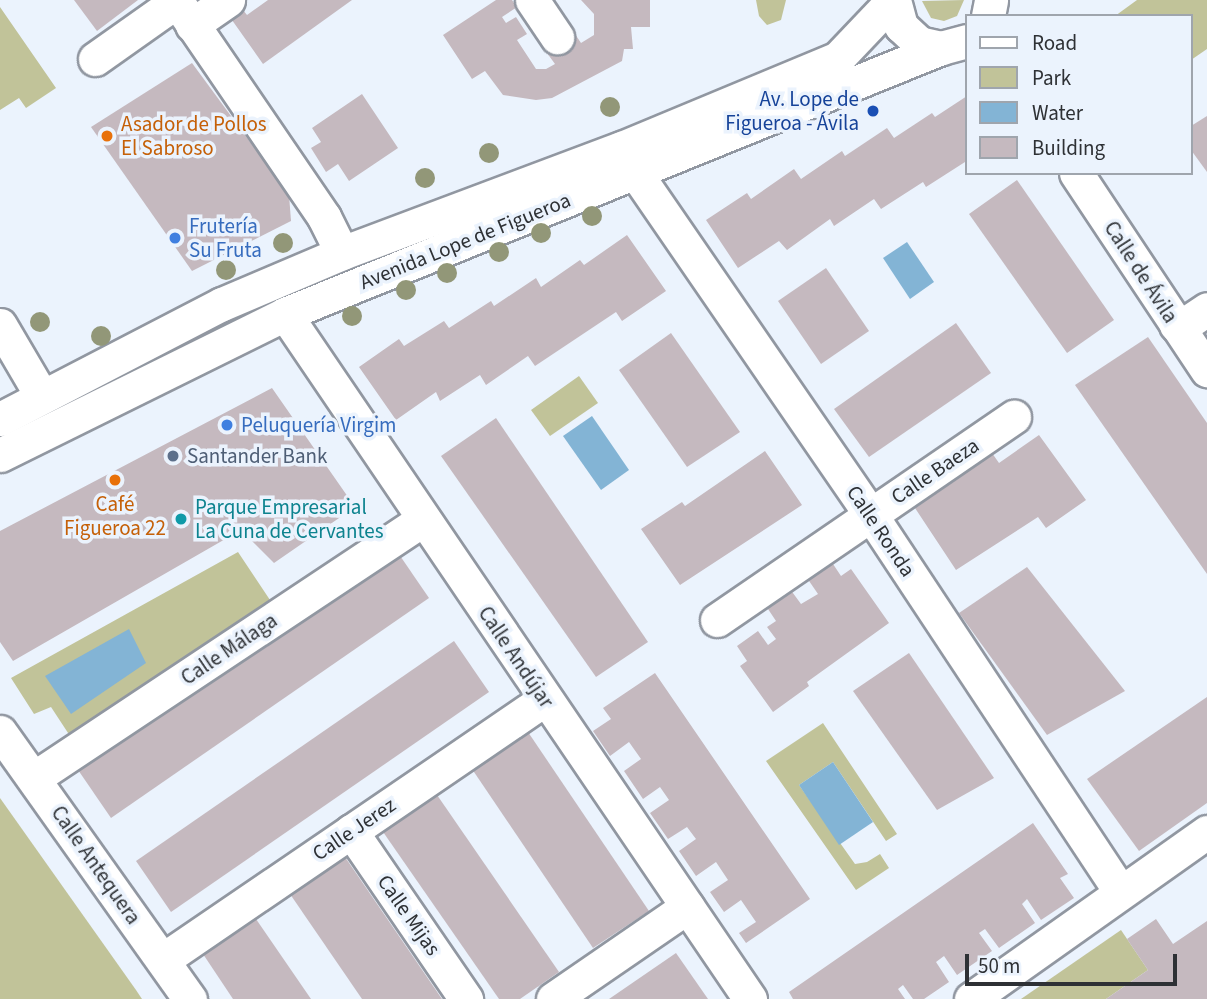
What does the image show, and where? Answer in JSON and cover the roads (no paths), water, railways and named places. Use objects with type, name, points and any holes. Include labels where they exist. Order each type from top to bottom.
[{"type":"street","points":[[95,59],[182,9],[228,0]]},
{"type":"street","points":[[532,0],[557,37]]},
{"type":"street","points":[[893,0],[895,13],[909,36],[919,43],[954,45]]},
{"type":"street","name":"Avenida Lope de Figueroa","points":[[0,419],[41,395],[222,304],[342,253],[622,148],[838,58],[893,0]]},
{"type":"street","points":[[182,9],[324,217],[342,253]]},
{"type":"street","name":"Avenida Lope de Figueroa","points":[[0,455],[285,314],[954,45]]},
{"type":"street","name":"Calle Ronda","points":[[635,172],[871,515],[1121,892]]},
{"type":"street","name":"Calle de Ávila","points":[[1078,175],[1188,322],[1207,370]]},
{"type":"street","name":"Calle Andújar","points":[[285,314],[750,999]]},
{"type":"street","points":[[0,325],[41,395]]},
{"type":"street","name":"Calle Baeza","points":[[717,620],[1014,417]]},
{"type":"street","name":"Calle Málaga","points":[[34,778],[423,520]]},
{"type":"street","name":"Calle Jerez","points":[[164,959],[545,699]]},
{"type":"street","name":"Calle Antequera","points":[[0,732],[190,999]]},
{"type":"street","name":"Calle Mijas","points":[[351,831],[466,999]]},
{"type":"street","points":[[971,999],[1207,832]]},
{"type":"street","points":[[553,999],[687,907]]},
{"type":"water","points":[[907,242],[934,282],[910,299],[883,258]]},
{"type":"water","points":[[592,416],[629,470],[601,490],[563,436]]},
{"type":"water","points":[[129,629],[146,663],[71,714],[45,676]]},
{"type":"water","points":[[833,762],[873,822],[839,845],[799,785]]},
{"type":"place","name":"Av. Lope de Figueroa - Ávila","points":[[873,111]]},
{"type":"place","name":"Asador de Pollos El Sabroso","points":[[107,136]]},
{"type":"place","name":"Frutería Su Fruta","points":[[175,238]]},
{"type":"place","name":"Peluquería Virgim","points":[[227,425]]},
{"type":"place","name":"Santander Bank","points":[[173,456]]},
{"type":"place","name":"Café Figueroa 22","points":[[115,480]]},
{"type":"place","name":"Parque Empresarial La Cuna de Cervantes","points":[[181,519]]}]
